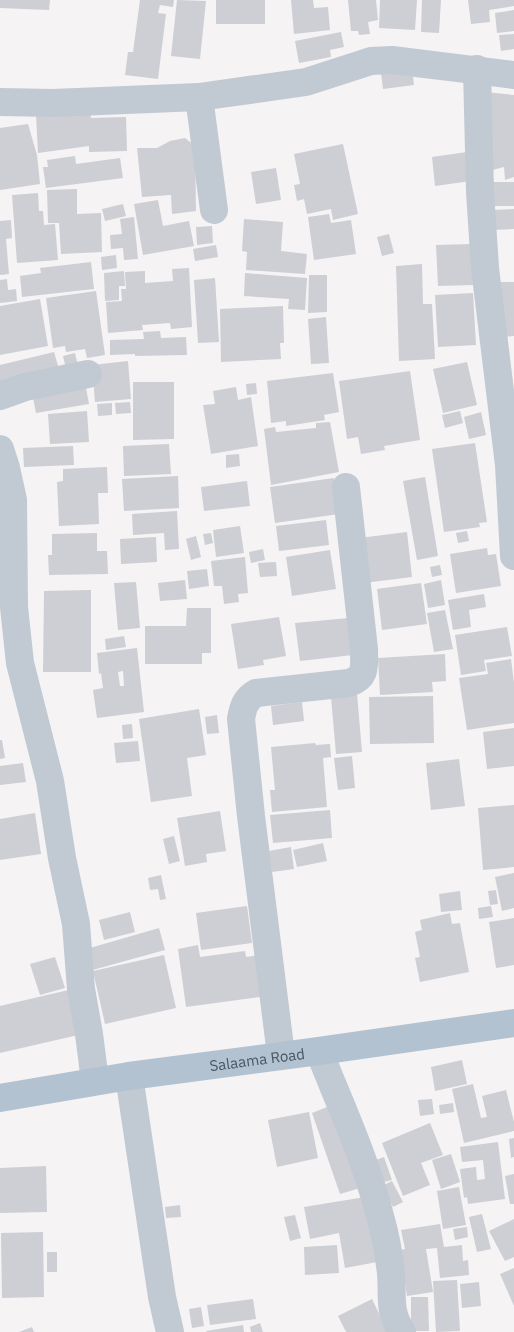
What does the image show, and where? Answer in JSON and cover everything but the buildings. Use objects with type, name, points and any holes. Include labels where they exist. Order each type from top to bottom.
[{"type":"main road","name":"Salaama Road","points":[[0,1098],[95,1081],[514,1023]]},
{"type":"street","points":[[0,102],[53,103],[199,97],[306,82],[370,61],[392,60],[514,75]]},
{"type":"street","points":[[477,69],[479,174],[485,268],[509,464],[514,556]]},
{"type":"street","points":[[199,97],[214,210]]},
{"type":"street","points":[[0,396],[25,386],[88,374]]},
{"type":"street","points":[[0,449],[13,500],[14,607],[20,663],[32,715],[44,752],[62,858],[76,924],[81,989],[95,1081]]},
{"type":"street","points":[[281,1055],[251,816],[241,719],[247,701],[250,696],[256,693],[349,683],[357,681],[364,671],[364,649],[346,487]]},
{"type":"street","points":[[319,1051],[363,1158],[379,1212],[391,1274],[392,1310],[396,1323],[402,1332]]},
{"type":"street","points":[[130,1076],[162,1297],[170,1332]]}]
